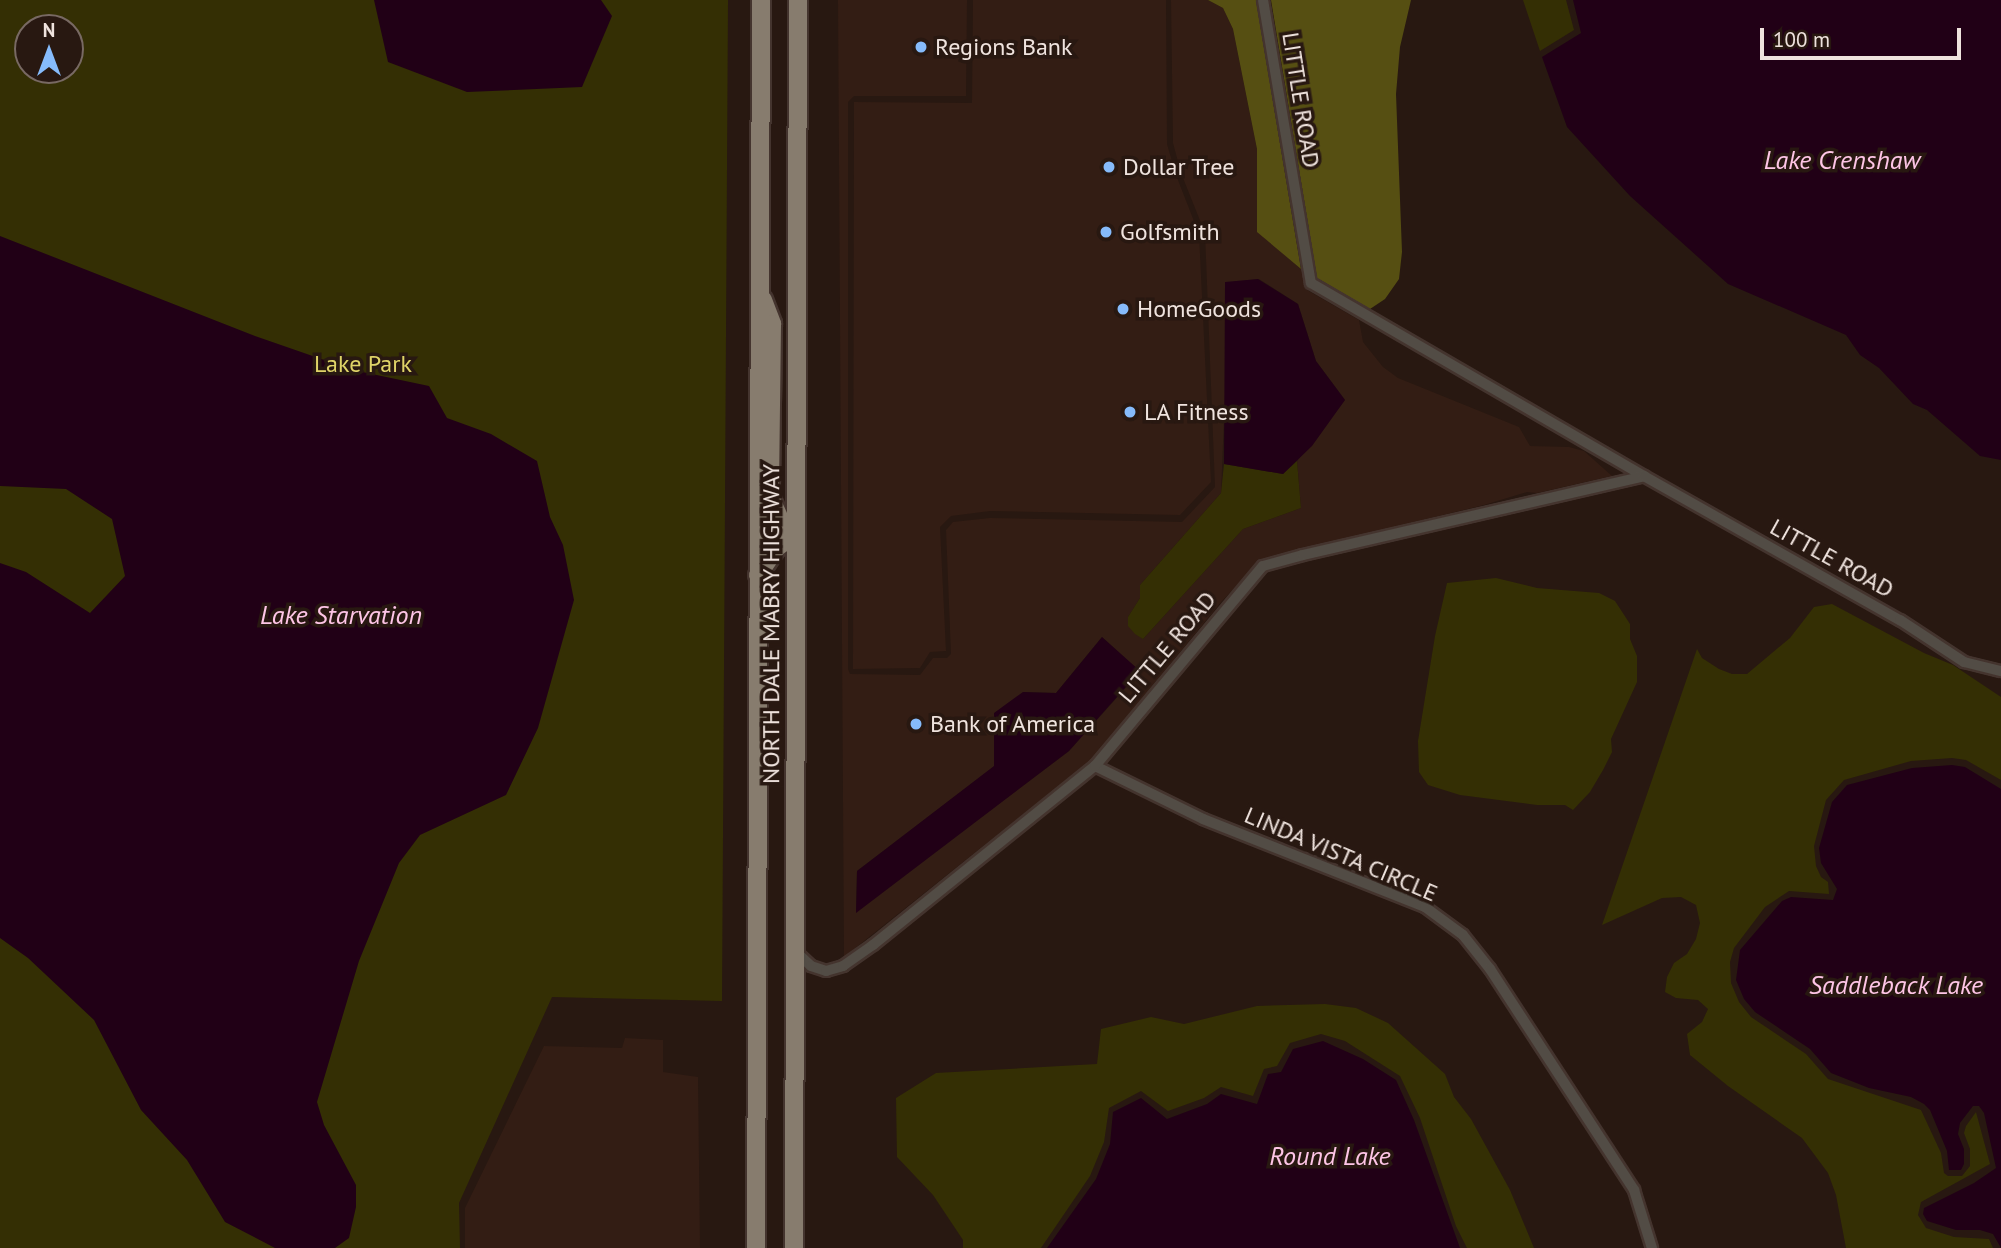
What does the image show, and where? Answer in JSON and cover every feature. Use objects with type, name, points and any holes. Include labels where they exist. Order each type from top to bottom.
[{"type":"main road","name":"NORTH DALE MABRY HIGHWAY","points":[[756,1248],[761,0]]},
{"type":"main road","name":"NORTH DALE MABRY HIGHWAY","points":[[794,1248],[797,0]]},
{"type":"main road","points":[[795,514],[805,482],[808,351],[807,0]]},
{"type":"main road","points":[[758,575],[776,548],[795,534],[783,526],[770,497],[772,324],[759,291]]},
{"type":"street","name":"LITTLE ROAD","points":[[1264,0],[1311,283],[1644,477],[1900,620],[1964,663],[2001,671]]},
{"type":"street","name":"LITTLE ROAD","points":[[796,951],[811,966],[827,971],[843,966],[1095,766],[1263,566],[1644,477]]},
{"type":"street","name":"LINDA VISTA CIRCLE","points":[[1095,766],[1203,819],[1425,907],[1463,935],[1490,969],[1634,1190],[1652,1248]]},
{"type":"shaded area","points":[[838,0],[967,0],[966,96],[854,96],[848,102],[848,669],[850,674],[920,675],[933,658],[947,658],[951,654],[946,530],[953,522],[990,518],[1182,522],[1215,487],[1205,233],[1181,173],[1173,143],[1171,0],[1208,0],[1223,8],[1233,29],[1257,149],[1257,231],[1301,269],[1307,290],[1359,320],[1363,342],[1383,367],[1398,378],[1519,427],[1530,446],[1569,447],[1584,451],[1612,476],[1537,493],[1527,492],[1262,559],[1222,601],[1090,761],[844,957]],"holes":[[[1259,279],[1298,304],[1316,361],[1345,400],[1297,461],[1301,508],[1243,529],[1143,639],[1128,617],[1140,598],[1140,585],[1221,493],[1226,370],[1225,283]],[[1102,637],[1140,672],[1069,751],[856,911],[857,871],[995,766],[1023,692],[1056,693]]]},
{"type":"shaded area","points":[[973,0],[1166,0],[1167,144],[1199,234],[1211,482],[1180,515],[990,511],[951,516],[940,527],[946,651],[930,652],[920,668],[853,669],[854,102],[972,103]]},
{"type":"shaded area","points":[[1208,0],[1256,0],[1301,269],[1257,232],[1257,149],[1233,29],[1223,8]]},
{"type":"shaded area","points":[[1271,0],[1411,0],[1400,47],[1396,94],[1402,252],[1399,279],[1385,299],[1370,309],[1317,278]]},
{"type":"shaded area","points":[[625,1038],[663,1040],[663,1072],[698,1077],[700,1248],[465,1248],[465,1208],[544,1046],[622,1048]]},
{"type":"green space","name":"Lake Park","points":[[0,0],[728,0],[722,1001],[552,997],[459,1203],[460,1248],[0,1248]]},
{"type":"green space","points":[[1523,0],[1566,0],[1574,30],[1540,51]]},
{"type":"green space","points":[[1297,461],[1301,508],[1243,529],[1143,639],[1135,634],[1128,626],[1128,617],[1140,598],[1140,585],[1221,493],[1224,464],[1283,474]]},
{"type":"green space","points":[[1496,578],[1537,588],[1599,593],[1615,601],[1630,624],[1630,639],[1637,656],[1637,682],[1611,739],[1612,752],[1603,770],[1590,792],[1573,810],[1565,805],[1537,805],[1460,795],[1428,785],[1419,772],[1418,741],[1435,636],[1447,583]]},
{"type":"green space","points":[[1832,604],[1924,653],[1953,665],[2001,697],[2001,780],[1966,760],[1952,758],[1911,761],[1844,780],[1826,800],[1814,846],[1816,866],[1821,877],[1828,882],[1829,894],[1789,891],[1765,907],[1734,948],[1730,962],[1731,983],[1739,1002],[1751,1017],[1806,1054],[1828,1079],[1921,1110],[1941,1153],[1944,1173],[1948,1176],[1962,1176],[1970,1166],[1970,1149],[1964,1133],[1976,1112],[1990,1164],[1921,1202],[1918,1215],[1926,1228],[1954,1237],[1989,1239],[1993,1248],[1846,1248],[1836,1195],[1828,1173],[1802,1138],[1728,1086],[1690,1055],[1687,1034],[1702,1022],[1708,1009],[1698,1000],[1676,998],[1665,992],[1667,977],[1674,963],[1687,954],[1696,939],[1700,923],[1696,905],[1681,897],[1662,898],[1602,925],[1697,649],[1702,658],[1719,669],[1732,674],[1747,674],[1790,638],[1814,607]]},
{"type":"green space","points":[[1325,1004],[1356,1008],[1388,1023],[1445,1074],[1454,1097],[1471,1119],[1510,1190],[1534,1248],[1467,1248],[1456,1226],[1420,1118],[1400,1076],[1345,1041],[1321,1034],[1290,1043],[1277,1066],[1264,1069],[1253,1096],[1221,1087],[1204,1098],[1168,1111],[1141,1091],[1109,1108],[1104,1142],[1090,1176],[1041,1248],[963,1248],[963,1240],[933,1195],[897,1157],[896,1098],[936,1073],[1097,1064],[1101,1029],[1151,1017],[1184,1024],[1257,1006]]},
{"type":"water","points":[[374,0],[601,0],[612,16],[582,87],[467,92],[388,62]]},
{"type":"water","name":"Lake Crenshaw","points":[[1573,0],[2001,0],[2001,460],[1980,456],[1927,410],[1913,404],[1879,368],[1860,355],[1846,335],[1728,284],[1630,196],[1567,127],[1542,57],[1581,33]]},
{"type":"water","name":"Lake Starvation","points":[[0,236],[255,336],[353,370],[429,386],[447,418],[491,434],[537,461],[550,517],[563,545],[574,600],[538,728],[506,795],[420,835],[399,863],[359,961],[317,1102],[324,1125],[356,1185],[356,1207],[349,1238],[335,1248],[275,1248],[225,1222],[187,1160],[141,1110],[94,1020],[28,958],[0,938],[0,563],[26,572],[90,613],[125,576],[112,519],[66,489],[0,486]]},
{"type":"water","points":[[1258,279],[1298,304],[1316,361],[1345,400],[1312,446],[1283,474],[1224,464],[1225,282]]},
{"type":"water","points":[[1102,637],[1140,671],[1069,751],[856,913],[857,871],[994,766],[994,713],[1023,692],[1056,693]]},
{"type":"water","name":"Saddleback Lake","points":[[1952,765],[1965,767],[2001,789],[2001,1248],[1993,1234],[1980,1230],[1956,1230],[1927,1221],[1923,1214],[1924,1208],[1974,1183],[1996,1168],[1984,1113],[1979,1106],[1973,1106],[1960,1123],[1958,1134],[1964,1149],[1964,1164],[1961,1170],[1949,1170],[1947,1151],[1930,1110],[1924,1104],[1911,1097],[1869,1088],[1831,1073],[1810,1049],[1755,1012],[1744,999],[1736,980],[1740,950],[1782,901],[1791,897],[1833,900],[1837,889],[1821,863],[1819,848],[1832,802],[1847,785],[1912,768]]},
{"type":"water","name":"Round Lake","points":[[1323,1041],[1363,1059],[1396,1080],[1414,1120],[1460,1248],[1047,1248],[1096,1179],[1110,1144],[1113,1112],[1141,1098],[1167,1119],[1207,1104],[1221,1094],[1257,1104],[1268,1074],[1281,1072],[1293,1049]]},
{"type":"place","name":"Regions Bank","points":[[921,47]]},
{"type":"place","name":"Dollar Tree","points":[[1109,167]]},
{"type":"place","name":"Golfsmith","points":[[1106,232]]},
{"type":"place","name":"HomeGoods","points":[[1123,309]]},
{"type":"place","name":"LA Fitness","points":[[1130,412]]},
{"type":"place","name":"Bank of America","points":[[916,724]]}]
